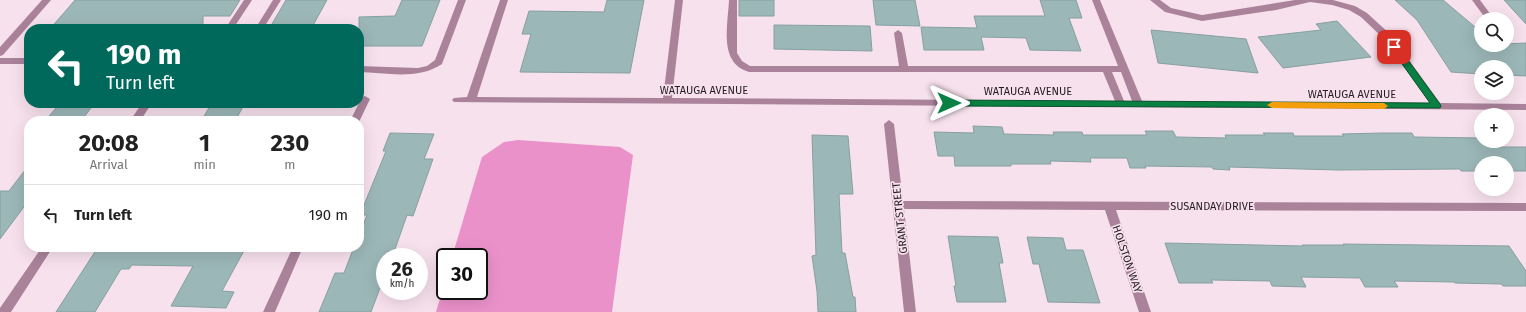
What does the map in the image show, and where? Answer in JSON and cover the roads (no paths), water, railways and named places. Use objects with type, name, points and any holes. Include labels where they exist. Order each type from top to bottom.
[{"type":"street","points":[[26,24],[47,0]]},
{"type":"street","points":[[232,24],[248,0]]},
{"type":"street","points":[[262,24],[277,0]]},
{"type":"street","points":[[364,69],[418,71],[430,68],[439,62],[462,0]]},
{"type":"street","points":[[471,100],[504,0]]},
{"type":"street","points":[[667,101],[679,0]]},
{"type":"street","points":[[733,0],[733,56],[740,65],[749,69],[1124,69]]},
{"type":"street","points":[[1096,0],[1138,104]]},
{"type":"street","points":[[1154,0],[1168,10],[1202,18],[1276,7],[1307,0]]},
{"type":"street","points":[[1313,0],[1329,1],[1352,8],[1369,18],[1385,34],[1437,106]]},
{"type":"street","points":[[1476,0],[1485,12]]},
{"type":"street","points":[[0,53],[24,26]]},
{"type":"street","points":[[898,33],[904,69]]},
{"type":"street","points":[[0,61],[24,61]]},
{"type":"street","points":[[1107,70],[1121,104]]},
{"type":"street","name":"WATAUGA AVENUE","points":[[457,100],[1526,107]]},
{"type":"street","name":"GRANT STREET","points":[[889,124],[910,312]]},
{"type":"street","name":"SUSANDAY DRIVE","points":[[898,205],[1526,207]]},
{"type":"street","name":"HOLSTON WAY","points":[[1109,206],[1146,312]]},
{"type":"street","points":[[4,312],[45,252]]},
{"type":"street","points":[[269,312],[296,252]]}]
